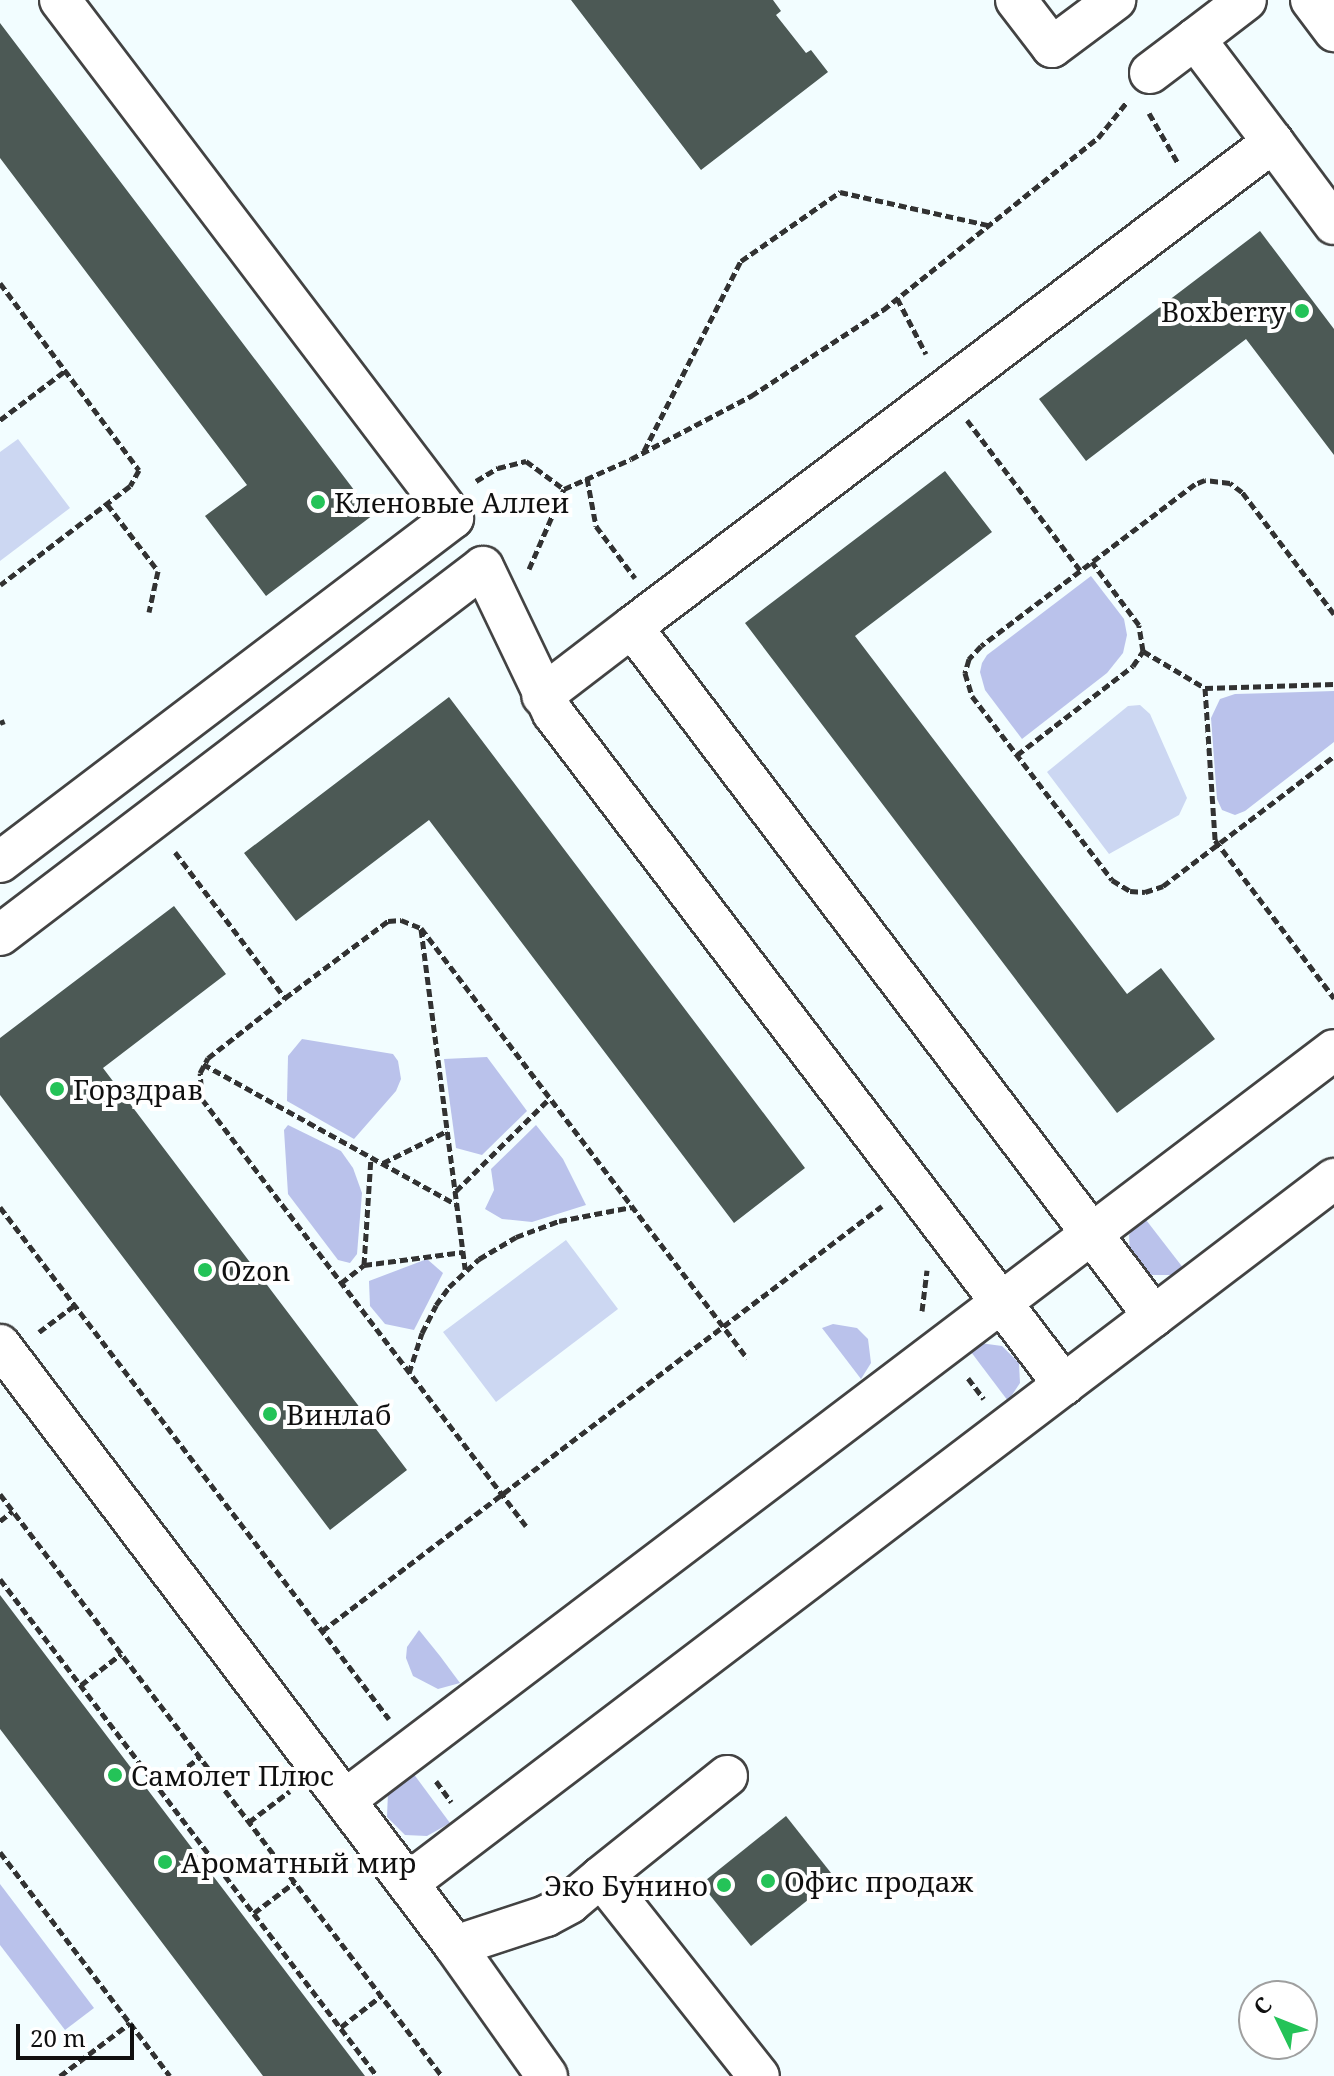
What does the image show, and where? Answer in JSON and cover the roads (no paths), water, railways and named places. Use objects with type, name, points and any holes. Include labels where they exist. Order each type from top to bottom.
[{"type":"lane","points":[[60,0],[447,510],[483,567],[542,696],[1064,1385]]},
{"type":"lane","points":[[1016,0],[1052,47],[1115,0]]},
{"type":"lane","points":[[1150,73],[1246,0]]},
{"type":"lane","points":[[1311,0],[1334,31]]},
{"type":"lane","points":[[1195,39],[1334,224]]},
{"type":"lane","points":[[542,696],[1273,142]]},
{"type":"lane","points":[[0,862],[447,510]]},
{"type":"lane","points":[[0,935],[483,567]]},
{"type":"lane","points":[[644,618],[1154,1316]]},
{"type":"lane","points":[[345,1800],[1334,1050]]},
{"type":"lane","points":[[408,1883],[1334,1179]]},
{"type":"lane","points":[[0,1345],[408,1883],[547,2076]]},
{"type":"lane","points":[[455,1946],[546,1916],[570,1903],[727,1776]]},
{"type":"lane","points":[[601,1877],[759,2076]]},
{"type":"place","name":"Boxberry","points":[[1302,311]]},
{"type":"place","name":"Кленовые Аллеи","points":[[318,502]]},
{"type":"place","name":"Горздрав","points":[[57,1089]]},
{"type":"place","name":"Ozon","points":[[205,1270]]},
{"type":"place","name":"Винлаб","points":[[270,1414]]},
{"type":"place","name":"Самолет Плюс","points":[[115,1775]]},
{"type":"place","name":"Ароматный мир","points":[[165,1862]]},
{"type":"place","name":"Офис продаж","points":[[768,1881]]},
{"type":"place","name":"Эко Бунино","points":[[724,1885]]}]
